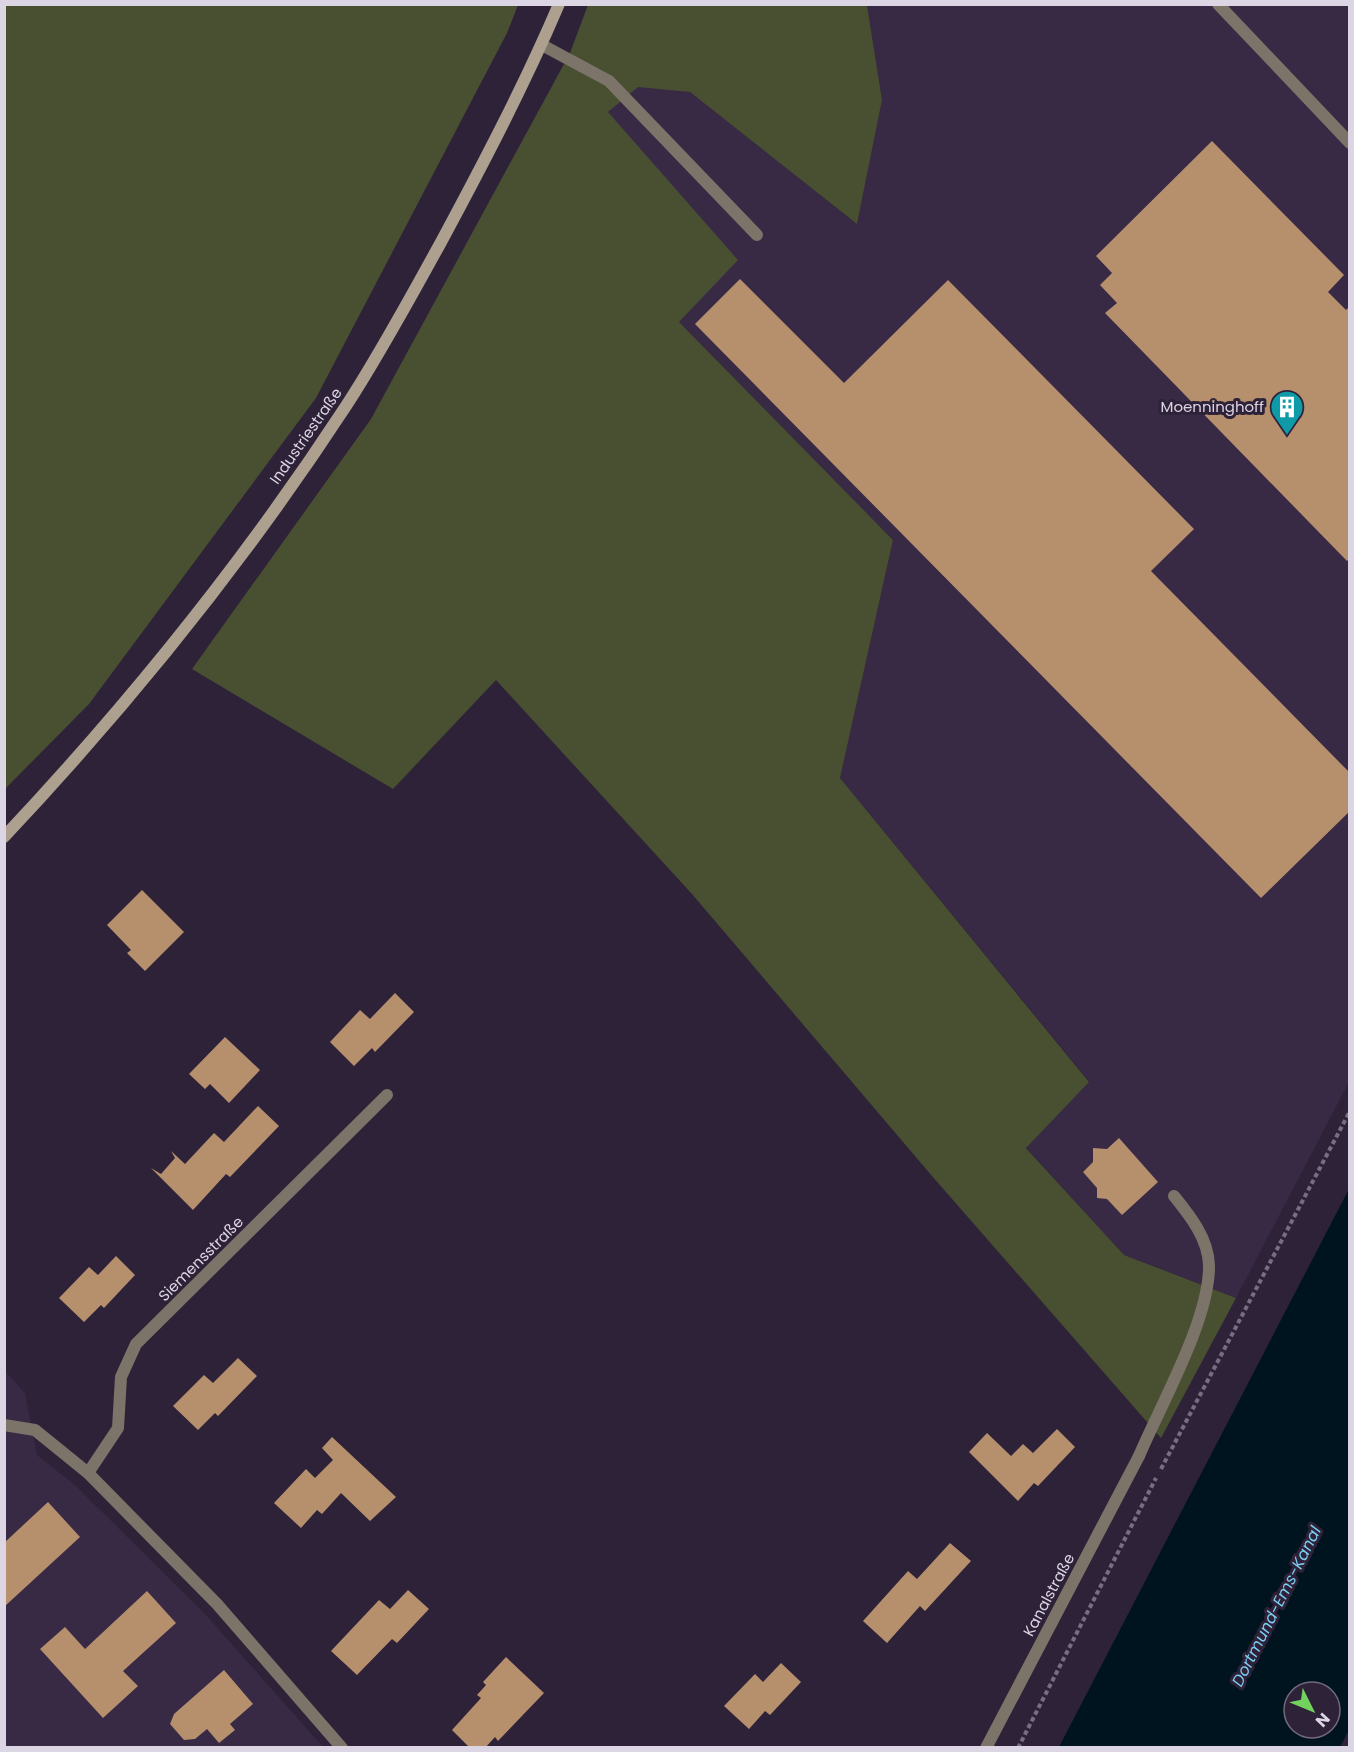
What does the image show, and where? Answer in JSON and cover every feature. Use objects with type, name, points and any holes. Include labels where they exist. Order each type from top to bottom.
[{"type":"street","name":"Industriestraße","points":[[4,837],[109,721],[173,645],[233,566],[347,405],[482,165],[542,45],[559,4]]},
{"type":"street","points":[[1218,4],[1350,143]]},
{"type":"street","points":[[542,45],[609,81],[757,235]]},
{"type":"street","name":"Siemensstraße","points":[[88,1473],[118,1428],[121,1377],[136,1344],[387,1095]]},
{"type":"street","name":"Kanalstraße","points":[[986,1748],[1139,1456],[1203,1309],[1209,1264],[1197,1224],[1174,1196]]},
{"type":"street","points":[[4,1425],[35,1430],[88,1473],[217,1604],[342,1748]]},
{"type":"path","points":[[1018,1748],[1171,1449],[1350,1111]]},
{"type":"shaded area","points":[[867,5],[1349,5],[1349,1082],[1236,1298],[1124,1255],[1026,1147],[1089,1081],[840,778],[893,540],[679,322],[608,112],[638,86],[690,92],[857,224],[882,100]]},
{"type":"shaded area","points":[[4,1370],[25,1393],[37,1455],[76,1486],[205,1614],[323,1747],[5,1747]]},
{"type":"green space","points":[[5,4],[518,5],[507,33],[316,398],[89,704],[5,789]]},
{"type":"green space","points":[[588,5],[867,5],[882,100],[857,224],[690,92],[638,87],[608,112],[738,260],[679,322],[893,540],[840,778],[1089,1082],[1026,1148],[1124,1255],[1236,1298],[1161,1438],[932,1176],[692,894],[496,680],[393,789],[192,669],[371,419],[570,53]]},
{"type":"water","name":"Dortmund-Ems-Kanal","points":[[1349,1189],[1349,1730],[1340,1747],[1059,1747]]},
{"type":"building","name":"Moenninghoff","points":[[1212,141],[1344,275],[1328,292],[1346,310],[1350,306],[1350,558],[1347,561],[1105,313],[1117,303],[1100,285],[1112,273],[1096,256]]},
{"type":"building","points":[[740,279],[844,383],[948,280],[1194,529],[1151,571],[1350,773],[1350,811],[1261,898],[695,324]]},
{"type":"building","points":[[142,890],[184,932],[145,971],[127,953],[131,950],[107,925]]},
{"type":"building","points":[[395,993],[414,1012],[375,1052],[372,1048],[354,1066],[330,1042],[360,1010],[370,1019]]},
{"type":"building","points":[[225,1037],[260,1070],[229,1103],[210,1084],[205,1089],[189,1074]]},
{"type":"building","points":[[258,1106],[279,1126],[230,1177],[226,1174],[193,1210],[151,1168],[161,1174],[175,1158],[171,1151],[185,1164],[214,1133],[224,1142]]},
{"type":"building","points":[[1119,1138],[1158,1182],[1122,1215],[1107,1199],[1097,1198],[1097,1188],[1083,1172],[1093,1162],[1093,1148],[1107,1149]]},
{"type":"building","points":[[116,1256],[135,1275],[104,1308],[101,1305],[84,1322],[59,1298],[89,1267],[98,1275]]},
{"type":"building","points":[[238,1358],[257,1376],[218,1416],[215,1413],[198,1430],[173,1406],[204,1375],[213,1383]]},
{"type":"building","points":[[1057,1429],[1075,1447],[1038,1486],[1034,1483],[1018,1501],[969,1452],[987,1433],[1011,1456],[1023,1444],[1033,1453]]},
{"type":"building","points":[[332,1437],[396,1497],[370,1521],[341,1493],[322,1514],[317,1510],[301,1528],[274,1503],[306,1469],[315,1478],[333,1460],[322,1448]]},
{"type":"building","points":[[48,1502],[80,1537],[4,1607],[4,1543]]},
{"type":"building","points":[[950,1543],[971,1561],[925,1611],[920,1606],[887,1643],[863,1621],[908,1571],[917,1579]]},
{"type":"building","points":[[408,1590],[429,1609],[397,1643],[392,1639],[357,1675],[331,1651],[379,1600],[390,1609]]},
{"type":"building","points":[[147,1591],[176,1623],[123,1671],[138,1686],[103,1718],[40,1649],[65,1627],[85,1649]]},
{"type":"building","points":[[506,1657],[544,1693],[498,1741],[495,1737],[485,1748],[470,1748],[452,1730],[481,1698],[477,1695],[486,1685],[483,1682]]},
{"type":"building","points":[[781,1663],[801,1682],[770,1715],[765,1711],[749,1729],[724,1706],[755,1674],[763,1682]]},
{"type":"building","points":[[224,1670],[253,1704],[230,1724],[235,1730],[219,1743],[207,1729],[195,1739],[184,1740],[170,1724],[174,1714]]},
{"type":"place","name":"Moenninghoff","points":[[1287,436]]}]
